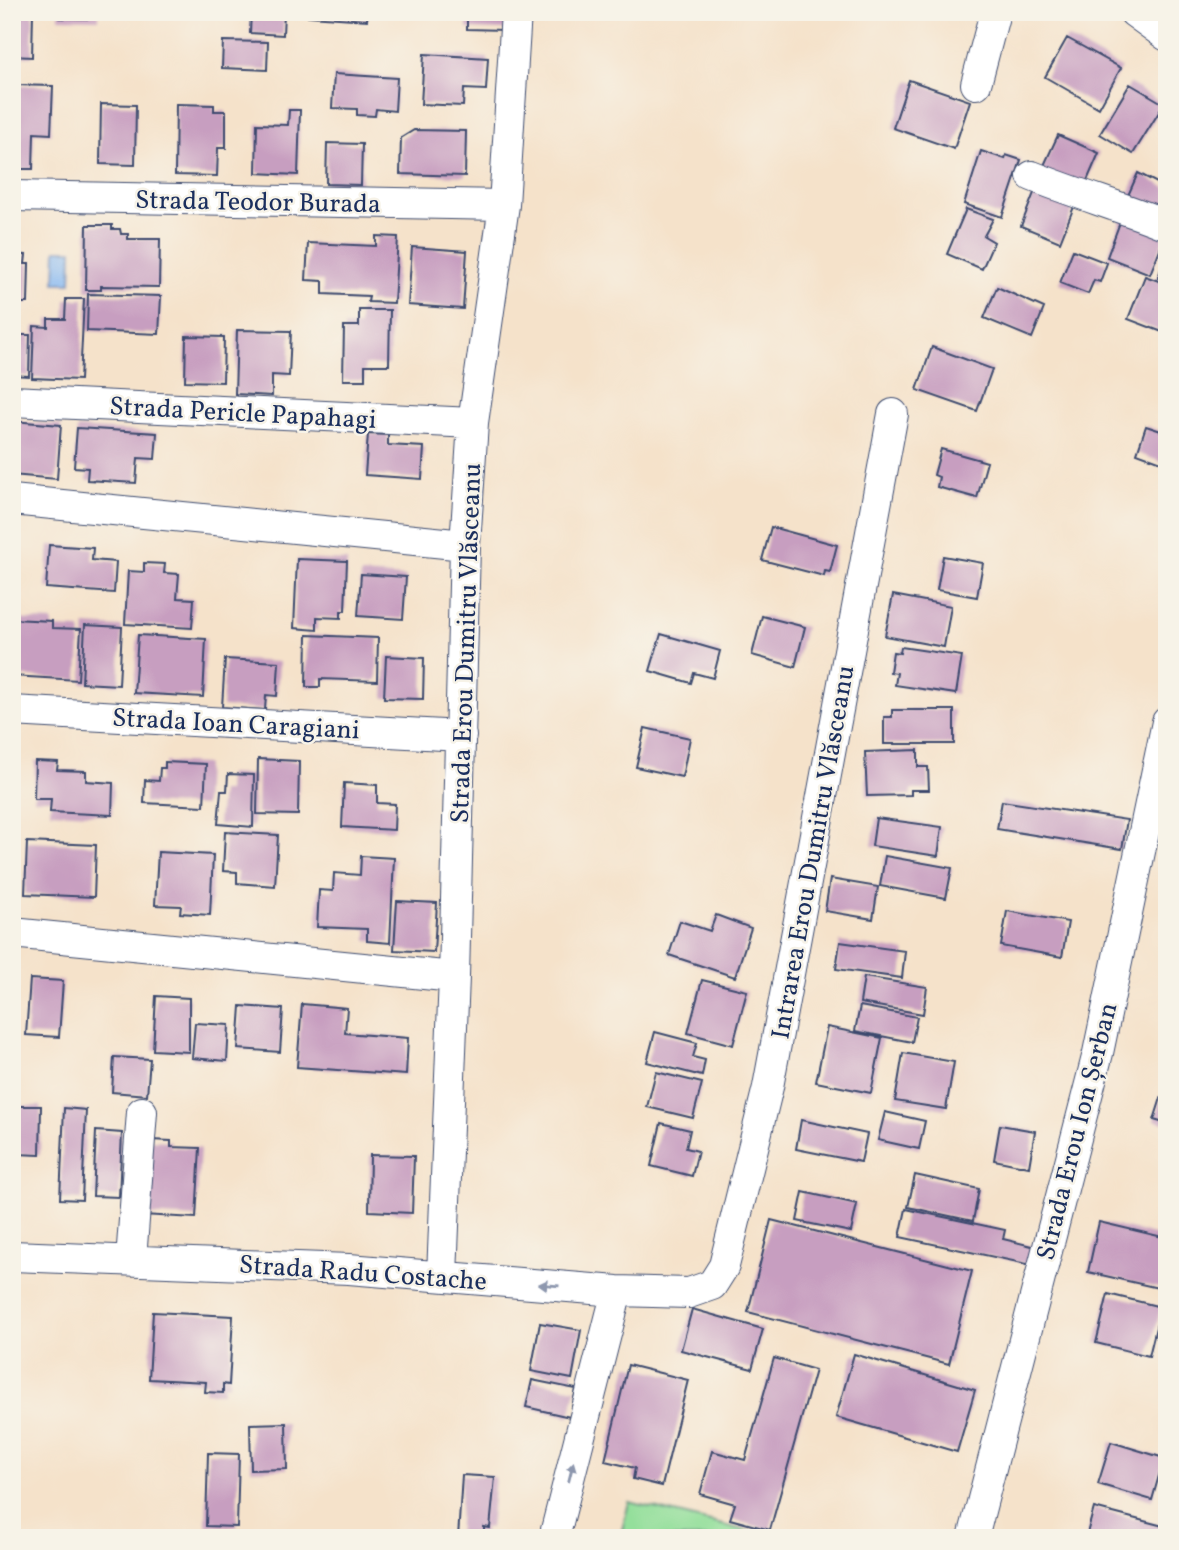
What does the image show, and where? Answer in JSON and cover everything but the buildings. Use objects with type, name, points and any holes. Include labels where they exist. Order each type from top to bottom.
[{"type":"street","name":"Strada Erou Dumitru Vlăsceanu","points":[[442,1276],[454,977],[465,545],[473,423],[504,205],[516,12]]},
{"type":"street","points":[[976,84],[995,12]]},
{"type":"street","points":[[1134,12],[1167,36]]},
{"type":"street","points":[[1032,176],[1167,225]]},
{"type":"street","name":"Strada Teodor Burada","points":[[12,196],[504,205]]},
{"type":"street","name":"Strada Pericle Papahagi","points":[[12,401],[473,423]]},
{"type":"street","name":"Intrarea Erou Dumitru Vlăsceanu","points":[[712,1285],[724,1266],[768,1087],[893,414]]},
{"type":"street","points":[[12,500],[465,545]]},
{"type":"street","name":"Strada Ioan Caragiani","points":[[12,711],[461,736]]},
{"type":"street","name":"Strada Erou Ion Șerban","points":[[973,1538],[1098,1053],[1167,722]]},
{"type":"street","points":[[12,933],[454,977]]},
{"type":"street","points":[[131,1260],[142,1112]]},
{"type":"street","name":"Strada Radu Costache","points":[[12,1256],[336,1268],[617,1291],[689,1293],[712,1285]]},
{"type":"street","points":[[554,1538],[617,1291]]},
{"type":"green space","points":[[629,1502],[776,1538],[620,1538]]},
{"type":"water","points":[[56,250],[72,250],[71,283],[55,283]]}]
